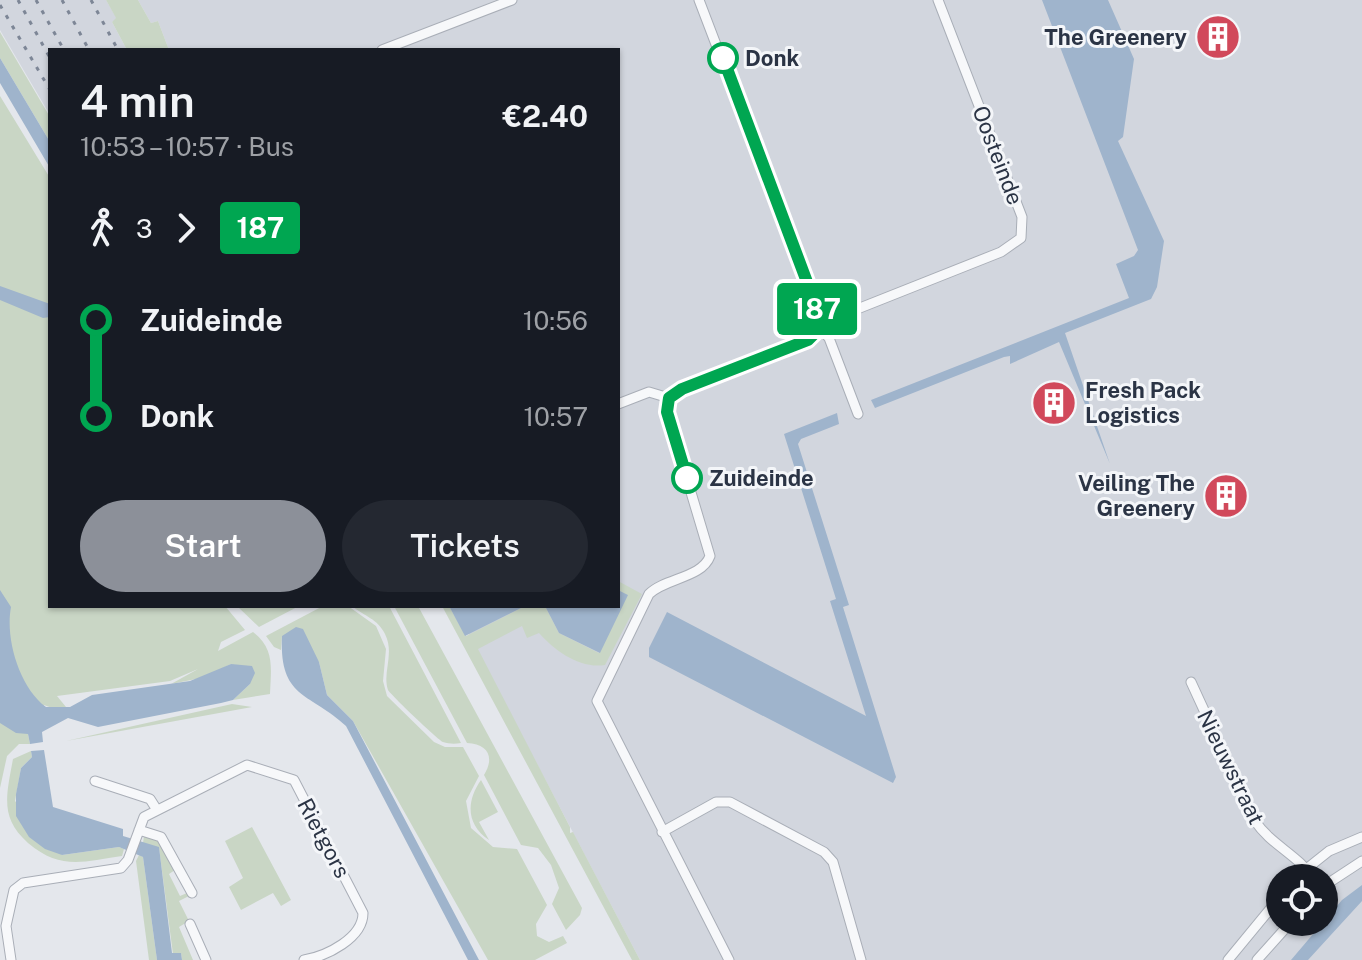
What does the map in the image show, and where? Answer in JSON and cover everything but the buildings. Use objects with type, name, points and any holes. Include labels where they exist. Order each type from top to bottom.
[{"type":"street","points":[[387,48],[512,0]]},
{"type":"street","points":[[701,0],[814,298],[817,325],[829,338],[858,414]]},
{"type":"street","name":"Oosteinde","points":[[817,325],[1001,252],[1021,238],[1022,217],[938,0]]},
{"type":"street","points":[[729,960],[597,701],[649,594],[658,585],[700,569],[710,556],[667,412],[669,398],[682,389],[808,340],[817,325]]},
{"type":"street","points":[[620,403],[649,392],[669,398]]},
{"type":"street","name":"Nieuwstraat","points":[[1191,682],[1255,821],[1267,840],[1300,864]]},
{"type":"street","name":"Rietgors","points":[[11,960],[4,939],[14,890],[23,883],[121,868],[128,860],[144,817],[247,765],[294,780],[363,913],[363,924],[356,935],[321,957],[304,960]]},
{"type":"street","points":[[95,781],[150,799],[157,810]]},
{"type":"street","points":[[662,832],[716,802],[730,802],[824,852],[833,862],[861,960]]},
{"type":"street","points":[[138,833],[161,837],[192,893]]},
{"type":"street","points":[[1311,864],[1329,851],[1362,837]]},
{"type":"street","points":[[1338,877],[1362,861]]},
{"type":"street","points":[[1228,960],[1266,914]]},
{"type":"street","points":[[190,924],[206,960]]},
{"type":"street","points":[[1257,960],[1278,936]]},
{"type":"shaded area","points":[[0,0],[106,0],[117,19],[112,22],[126,48],[48,48],[48,112],[0,30]]},
{"type":"shaded area","points":[[138,0],[1362,0],[1362,960],[640,960],[455,608],[620,608],[620,48],[168,48],[158,21],[151,23]]},
{"type":"green space","points":[[106,0],[138,0],[151,23],[158,21],[168,48],[126,48],[112,22],[116,18]]},
{"type":"green space","points":[[0,32],[48,114],[48,139],[0,58]]},
{"type":"green space","points":[[0,96],[48,175],[48,608],[227,608],[245,630],[221,642],[218,651],[253,632],[265,645],[271,667],[270,694],[233,700],[250,684],[231,664],[206,677],[171,684],[198,669],[170,681],[57,696],[66,707],[55,709],[44,705],[28,734],[30,744],[19,744],[7,756],[0,788]]},
{"type":"green space","points":[[620,582],[642,594],[605,665],[577,661],[539,633],[527,638],[522,626],[478,649],[570,827],[570,833],[573,832],[640,960],[632,960],[443,608],[450,608],[466,636],[521,608],[546,608],[559,633],[599,653],[627,595],[620,591]]},
{"type":"green space","points":[[239,608],[295,608],[259,627]]},
{"type":"green space","points":[[319,608],[351,608],[376,626],[386,649],[383,681],[387,696],[434,742],[445,747],[463,747],[479,776],[466,801],[471,828],[493,847],[517,849],[547,905],[536,924],[537,936],[549,942],[563,936],[567,943],[535,960],[488,960],[353,721],[327,695],[319,662],[282,636],[281,650],[274,647],[266,636]]},
{"type":"green space","points":[[355,608],[390,608],[461,743],[443,742],[388,690],[388,641],[375,621]]},
{"type":"green space","points":[[395,608],[419,608],[582,908],[580,915],[566,930],[552,904],[559,888],[551,865],[538,848],[521,845],[484,775],[489,763],[488,753],[480,746],[467,743]]},
{"type":"green space","points":[[232,704],[252,707],[66,741]]},
{"type":"green space","points":[[31,751],[32,757],[21,768],[15,801],[62,855],[119,847],[124,849],[122,856],[83,862],[61,861],[40,852],[19,834],[9,815],[8,785],[13,759]]},
{"type":"green space","points":[[481,780],[498,812],[479,822],[489,840],[472,820],[471,804]]},
{"type":"green space","points":[[252,827],[291,900],[281,906],[273,893],[241,910],[229,887],[243,878],[225,841]]},
{"type":"green space","points":[[144,836],[159,840],[175,870],[169,874],[180,896],[187,893],[189,896],[179,901],[189,921],[179,927],[193,960],[182,960],[181,953],[173,954],[159,848],[143,843]]},
{"type":"green space","points":[[139,855],[143,857],[157,960],[149,960],[136,861]]},
{"type":"water","points":[[1042,0],[1108,0],[1134,59],[1123,137],[1118,141],[1164,241],[1157,287],[1151,299],[1065,333],[1110,464],[1059,342],[1010,364],[1010,356],[1004,357],[875,408],[871,400],[1129,298],[1116,264],[1134,256],[1138,250]]},
{"type":"water","points":[[0,58],[48,139],[48,165],[0,83]]},
{"type":"water","points":[[0,286],[48,303],[48,317],[43,318],[0,300]]},
{"type":"water","points":[[837,413],[839,424],[801,439],[798,444],[849,605],[843,607],[896,777],[893,783],[649,657],[649,648],[667,612],[866,716],[830,601],[836,599],[784,434]]},
{"type":"water","points":[[0,590],[11,607],[12,647],[21,675],[46,707],[70,707],[92,695],[190,681],[231,664],[252,666],[255,673],[250,684],[233,700],[98,727],[68,718],[42,732],[43,742],[30,744],[28,734],[16,733],[0,723]]},
{"type":"water","points":[[620,591],[628,595],[600,653],[559,633],[546,608],[620,608]]},
{"type":"water","points":[[450,608],[521,608],[465,636]]},
{"type":"water","points":[[296,627],[303,629],[319,662],[327,695],[353,721],[479,960],[468,960],[346,726],[291,683],[282,657],[282,636]]},
{"type":"water","points":[[44,750],[53,807],[123,829],[123,836],[159,847],[172,953],[181,953],[182,960],[157,960],[143,857],[119,847],[62,855],[45,849],[29,837],[16,816],[16,794],[21,768],[32,757],[31,751]]},
{"type":"water","points":[[1362,885],[1362,901],[1338,927],[1338,905]]},
{"type":"water","points":[[1311,936],[1330,936],[1308,960],[1291,960]]},
{"type":"railway","points":[[18,0],[48,54]]},
{"type":"railway","points":[[36,0],[63,48]]},
{"type":"railway","points":[[62,0],[88,48]]},
{"type":"railway","points":[[91,0],[117,48]]},
{"type":"railway","points":[[0,5],[48,87]]},
{"type":"bus line","name":"187","points":[[687,478],[667,412],[669,398],[682,389],[808,340],[814,334],[819,314],[723,58]]},
{"type":"place","name":"The Greenery","points":[[1218,37]]},
{"type":"place","name":"Donk","points":[[723,58]]},
{"type":"place","name":"Fresh Pack Logistics","points":[[1054,403]]},
{"type":"place","name":"Zuideinde","points":[[687,478]]},
{"type":"place","name":"Veiling The Greenery","points":[[1226,496]]}]
